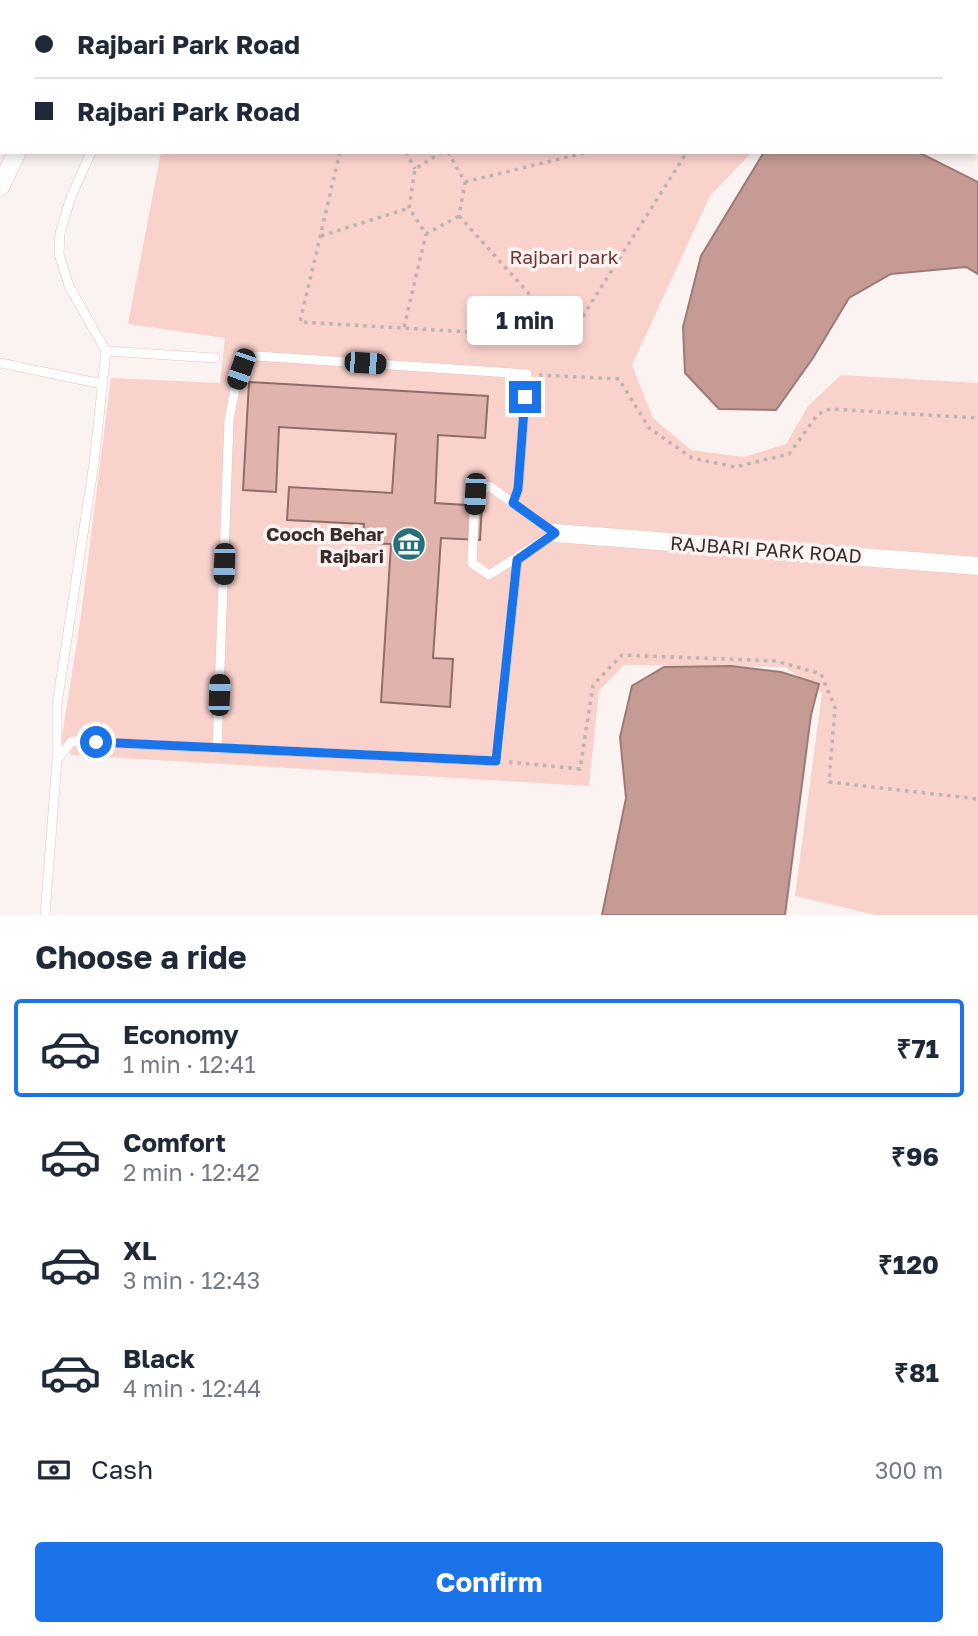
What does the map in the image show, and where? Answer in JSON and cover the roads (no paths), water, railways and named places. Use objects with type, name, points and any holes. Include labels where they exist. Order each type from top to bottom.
[{"type":"street","points":[[0,187],[16,154]]},
{"type":"street","name":"RAJBARI PARK ROAD","points":[[555,533],[978,566]]},
{"type":"lane","points":[[45,915],[57,760],[57,704],[94,463],[106,351],[69,286],[59,254],[60,233],[71,197],[90,154]]},
{"type":"lane","points":[[106,351],[215,358]]},
{"type":"lane","points":[[217,748],[229,420],[236,384],[247,359],[256,356],[527,374],[518,489],[513,503]]},
{"type":"lane","points":[[0,363],[102,384]]},
{"type":"lane","points":[[489,486],[513,503],[555,533],[517,560],[489,575],[472,563],[475,494],[489,486]]},
{"type":"lane","points":[[57,760],[72,741],[496,761],[517,560]]},
{"type":"place","name":"Cooch Behar Rajbari","points":[[409,544]]},
{"type":"park label","name":"Rajbari park","points":[[564,256]]}]
